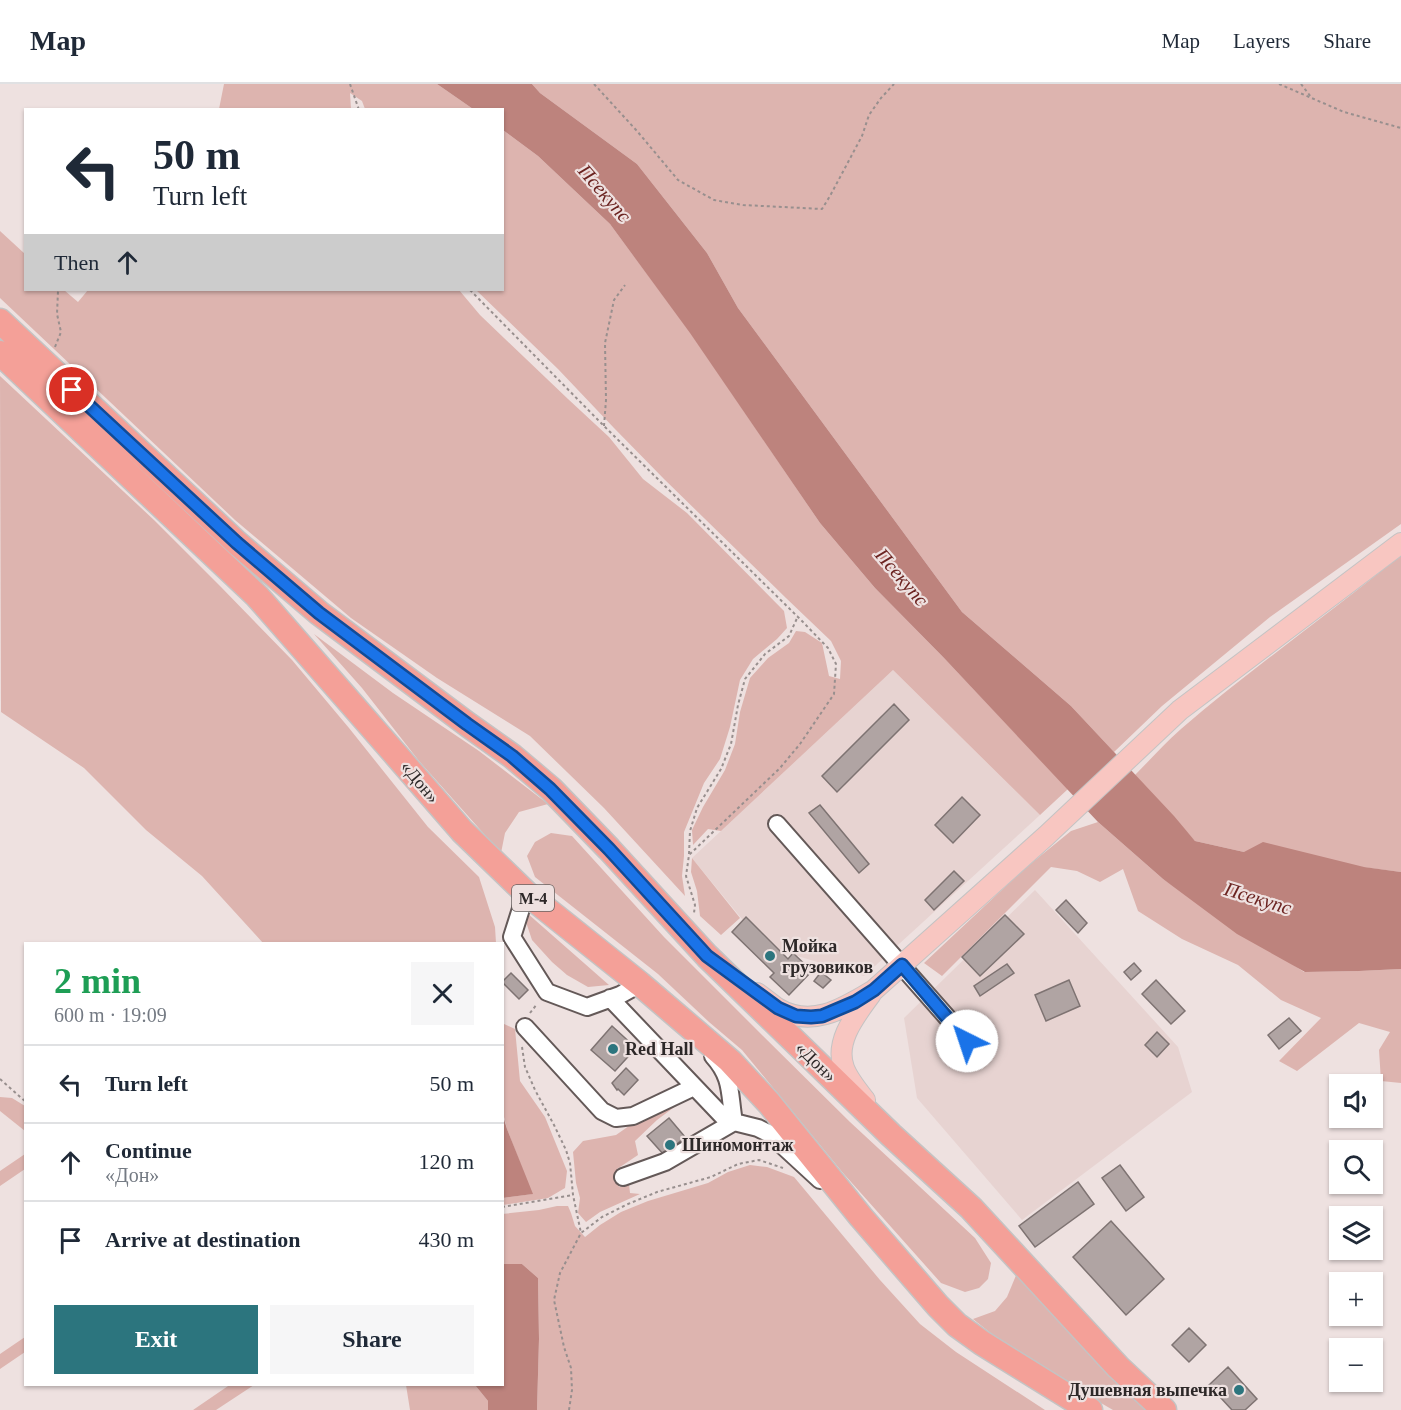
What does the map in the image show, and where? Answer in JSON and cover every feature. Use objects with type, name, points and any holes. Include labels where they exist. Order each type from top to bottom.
[{"type":"highway","name":"«Дон»","points":[[0,321],[39,360],[237,543],[319,613],[512,756],[550,789],[609,849],[699,948],[891,1135],[971,1208],[1118,1367],[1164,1410]]},
{"type":"highway","name":"«Дон»","points":[[0,353],[256,596],[462,831],[526,893],[640,984],[730,1061],[769,1103],[922,1289],[957,1325],[1090,1410]]},
{"type":"main road","points":[[699,948],[778,1008],[796,1016],[822,1016],[855,1002],[874,990],[1046,836],[1180,710],[1401,543]]},
{"type":"main road","points":[[874,990],[846,1032],[842,1058],[845,1070],[859,1093],[891,1135]]},
{"type":"lane","points":[[777,824],[967,1041]]},
{"type":"lane","points":[[526,893],[512,937],[547,992],[587,1007],[640,984]]},
{"type":"lane","points":[[610,998],[694,1087],[732,1123],[665,1162],[623,1177]]},
{"type":"lane","name":"М-4","points":[[671,1010],[725,1072],[729,1083],[732,1123],[758,1128],[770,1134],[861,1217]]},
{"type":"lane","points":[[525,1027],[602,1111],[616,1118],[633,1116],[694,1087]]},
{"type":"path","points":[[350,84],[358,108]]},
{"type":"path","points":[[594,84],[678,180],[714,200],[743,205],[822,208],[862,136],[869,115],[894,84]]},
{"type":"path","points":[[1279,84],[1344,112],[1401,128]]},
{"type":"path","points":[[1300,84],[1313,99]]},
{"type":"path","points":[[604,426],[605,343],[614,300],[625,285]]},
{"type":"path","points":[[39,360],[55,348],[61,332],[57,314],[58,291]]},
{"type":"path","points":[[471,291],[604,426],[798,616],[828,648],[836,664],[834,694],[800,744],[780,768],[689,855]]},
{"type":"path","points":[[699,948],[695,905],[686,876],[690,831],[697,808],[722,769],[731,744],[745,679],[765,654],[789,636],[798,616]]},
{"type":"path","points":[[547,992],[530,1012],[521,1037],[525,1067],[566,1150],[581,1233]]},
{"type":"path","points":[[0,1079],[24,1100]]},
{"type":"path","points":[[569,1410],[572,1390],[571,1368],[554,1300],[560,1273],[581,1233],[602,1217],[628,1204],[657,1192],[711,1177],[738,1164],[759,1160],[783,1168],[800,1161]]},
{"type":"path","points":[[504,1207],[573,1194]]},
{"type":"shaded area","points":[[224,84],[437,84],[472,108],[365,108],[362,101],[350,93],[351,108],[219,108]]},
{"type":"shaded area","points":[[532,84],[1401,84],[1401,524],[1270,617],[1162,706],[1114,752],[1071,706],[962,612],[738,308],[707,253],[637,164],[540,93]]},
{"type":"shaded area","points":[[504,131],[538,156],[610,224],[690,332],[820,523],[875,588],[1068,789],[1040,815],[893,670],[721,831],[708,829],[693,845],[692,830],[725,770],[735,744],[740,712],[750,678],[768,658],[789,643],[796,631],[805,632],[822,643],[829,676],[840,679],[841,661],[831,641],[664,479],[558,369],[477,291],[504,291]]},
{"type":"shaded area","points":[[0,231],[24,253],[24,291],[65,291],[78,302],[87,291],[460,291],[480,315],[609,437],[643,479],[687,513],[784,611],[787,628],[753,659],[740,680],[730,727],[720,759],[704,783],[684,832],[682,876],[685,896],[604,808],[530,736],[437,678],[351,618],[235,520],[0,298]]},
{"type":"shaded area","points":[[0,376],[154,520],[292,660],[428,827],[479,877],[495,927],[496,942],[262,942],[202,876],[146,830],[84,768],[1,712]]},
{"type":"shaded area","points":[[1401,555],[1401,872],[1244,852],[1195,841],[1135,775],[1175,734],[1208,706]]},
{"type":"shaded area","points":[[314,634],[393,693],[479,751],[548,804],[519,812],[505,833],[501,853],[419,761],[362,688]]},
{"type":"shaded area","points":[[893,670],[1040,815],[864,976],[764,946],[692,858]]},
{"type":"shaded area","points":[[1098,822],[1163,879],[1304,972],[1401,969],[1401,1083],[1383,1081],[1383,1074],[1381,1074],[1379,1050],[1390,1032],[1359,1023],[1297,1071],[1279,1061],[1321,1018],[1281,1000],[1238,965],[1182,939],[1138,911],[1123,869],[1100,882],[1077,871],[1051,867],[942,976],[924,963],[1023,870],[1071,831]]},
{"type":"shaded area","points":[[551,833],[572,836],[664,937],[762,1035],[850,1122],[975,1238],[991,1263],[988,1279],[979,1288],[965,1292],[941,1283],[843,1173],[742,1050],[658,974],[535,877],[527,856],[535,842]]},
{"type":"shaded area","points":[[692,858],[740,918],[721,935],[700,916],[697,891],[691,872]]},
{"type":"shaded area","points":[[1035,890],[1178,1047],[1192,1092],[1022,1220],[917,1098],[904,1018]]},
{"type":"shaded area","points":[[527,913],[609,985],[588,987],[567,975],[552,962],[532,940],[524,916]]},
{"type":"shaded area","points":[[504,1024],[515,1029],[520,1081],[545,1117],[567,1171],[565,1188],[548,1198],[504,1205],[504,1198],[532,1194],[504,1117]]},
{"type":"shaded area","points":[[0,1097],[12,1098],[24,1105],[24,1130],[0,1111]]},
{"type":"shaded area","points":[[669,1098],[677,1105],[635,1141],[638,1155],[617,1169],[619,1187],[629,1184],[630,1193],[640,1194],[600,1212],[586,1222],[578,1213],[580,1198],[573,1152],[583,1141],[616,1135]]},
{"type":"shaded area","points":[[24,1155],[24,1170],[0,1186],[0,1171]]},
{"type":"shaded area","points":[[750,1165],[767,1167],[794,1177],[920,1324],[956,1352],[1045,1410],[537,1410],[538,1278],[522,1264],[504,1264],[504,1214],[568,1206],[575,1226],[585,1237],[621,1212],[648,1201],[708,1183],[728,1172]]},
{"type":"shaded area","points":[[1017,1273],[1147,1410],[1113,1410],[998,1339],[973,1319],[995,1311],[1007,1297]]},
{"type":"shaded area","points":[[24,1338],[24,1353],[0,1369],[0,1354]]},
{"type":"shaded area","points":[[228,1386],[252,1386],[216,1410],[193,1410]]},
{"type":"shaded area","points":[[406,1386],[476,1386],[488,1401],[488,1410],[410,1410]]},
{"type":"water","name":"Псекупс","points":[[437,84],[532,84],[540,93],[637,164],[707,253],[738,308],[962,612],[1071,706],[1195,841],[1244,852],[1263,842],[1364,867],[1401,872],[1401,969],[1305,972],[1237,934],[1163,879],[1098,822],[875,588],[820,523],[690,333],[610,224],[538,156],[504,131],[504,108],[472,108]]},
{"type":"water","points":[[504,1119],[507,1129],[533,1194],[504,1198]]},
{"type":"water","points":[[504,1264],[522,1264],[538,1278],[537,1410],[488,1410],[488,1401],[476,1386],[504,1386]]},
{"type":"building","points":[[894,704],[909,720],[837,792],[822,776]]},
{"type":"building","points":[[962,797],[980,815],[953,843],[935,825]]},
{"type":"building","points":[[820,805],[869,864],[859,873],[809,813]]},
{"type":"building","points":[[954,871],[964,881],[934,910],[925,900]]},
{"type":"building","points":[[1066,900],[1087,923],[1078,933],[1056,910]]},
{"type":"building","points":[[1005,915],[1024,934],[980,976],[962,957]]},
{"type":"building","name":"Мойка грузовиков","points":[[746,917],[788,959],[793,953],[812,971],[789,995],[770,977],[774,973],[732,932]]},
{"type":"building","points":[[1134,963],[1141,971],[1131,980],[1124,972]]},
{"type":"building","points":[[1007,964],[1014,973],[980,996],[974,986]]},
{"type":"building","points":[[821,972],[831,980],[823,988],[814,981]]},
{"type":"building","points":[[511,973],[528,990],[519,999],[504,984],[504,980]]},
{"type":"building","points":[[1069,980],[1080,1006],[1046,1021],[1035,995]]},
{"type":"building","points":[[1156,980],[1185,1011],[1171,1024],[1142,994]]},
{"type":"building","points":[[1289,1018],[1301,1031],[1279,1049],[1268,1035]]},
{"type":"building","name":"Red Hall","points":[[612,1026],[636,1048],[615,1071],[591,1050]]},
{"type":"building","points":[[1157,1032],[1169,1044],[1157,1057],[1145,1045]]},
{"type":"building","points":[[626,1068],[638,1080],[624,1095],[612,1083]]},
{"type":"building","points":[[669,1118],[685,1137],[664,1155],[647,1136]]},
{"type":"building","points":[[1120,1165],[1144,1197],[1126,1211],[1102,1178]]},
{"type":"building","points":[[1078,1182],[1094,1204],[1035,1247],[1019,1226]]},
{"type":"building","points":[[1111,1221],[1164,1279],[1126,1315],[1073,1257]]},
{"type":"building","points":[[1189,1328],[1206,1345],[1189,1362],[1172,1345]]},
{"type":"building","points":[[1228,1367],[1257,1399],[1245,1410],[1232,1410],[1209,1385]]},
{"type":"place","name":"Мойка грузовиков","points":[[770,956]]},
{"type":"place","name":"Red Hall","points":[[613,1049]]},
{"type":"place","name":"Шиномонтаж","points":[[670,1145]]},
{"type":"place","name":"Душевная выпечка","points":[[1239,1390]]},
{"type":"route","points":[[72,390],[237,543],[319,613],[512,756],[550,789],[609,849],[707,956],[778,1008],[796,1016],[822,1016],[855,1002],[874,990],[902,965],[967,1041]]}]
